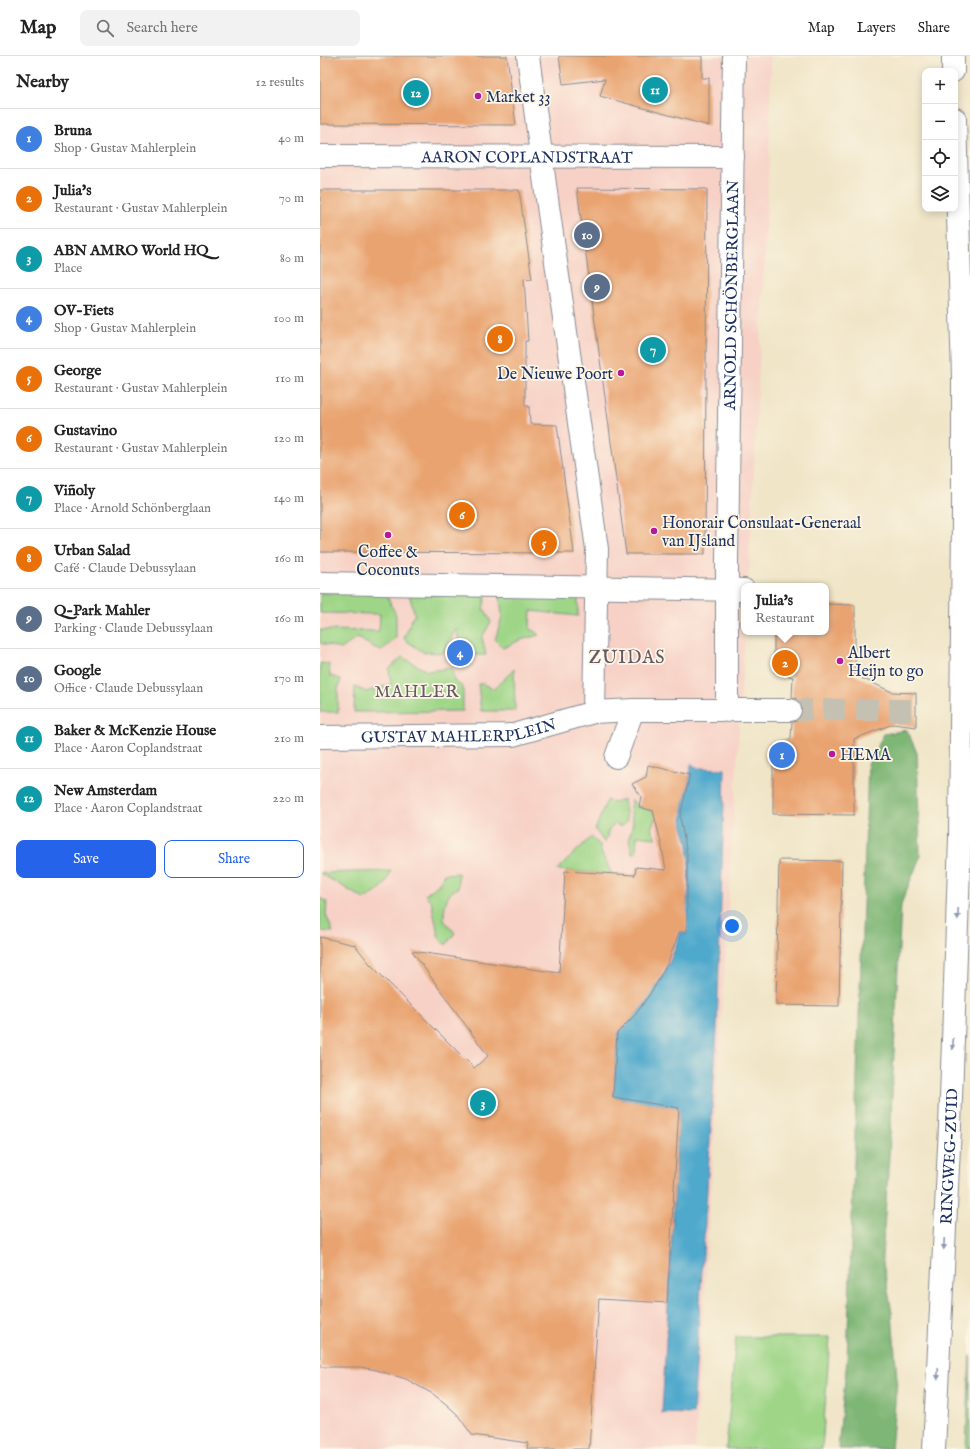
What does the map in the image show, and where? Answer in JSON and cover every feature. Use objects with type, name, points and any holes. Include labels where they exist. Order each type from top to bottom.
[{"type":"main road","points":[[528,56],[597,549],[595,587],[594,712]]},
{"type":"main road","name":"ARNOLD SCHÖNBERGLAAN","points":[[734,56],[727,534],[736,590]]},
{"type":"main road","points":[[953,56],[953,68]]},
{"type":"main road","name":"RINGWEG-ZUID","points":[[934,1449],[950,1127],[960,838],[963,376],[956,140]]},
{"type":"main road","name":"AARON COPLANDSTRAAT","points":[[320,156],[733,157]]},
{"type":"main road","points":[[320,583],[736,590],[727,711]]},
{"type":"main road","points":[[616,757],[633,710]]},
{"type":"main road","name":"GUSTAV MAHLERPLEIN","points":[[320,737],[513,736],[594,712],[633,710],[790,710]]},
{"type":"shaded area","points":[[320,56],[771,56],[769,166],[748,583],[741,583],[741,635],[745,635],[695,1449],[320,1449]]},
{"type":"green space","points":[[320,593],[386,594],[396,615],[396,638],[381,651],[357,638],[341,649],[320,643],[320,630],[379,631],[380,614],[320,613]]},
{"type":"green space","points":[[409,594],[486,595],[483,610],[485,610],[491,622],[482,637],[486,655],[463,655],[456,629],[443,653],[423,652],[404,639],[413,616],[415,616]]},
{"type":"green space","points":[[500,596],[578,598],[578,616],[531,611],[530,628],[539,635],[520,640],[503,648],[495,640],[502,617]]},
{"type":"green space","points":[[402,657],[427,671],[452,668],[454,681],[463,687],[463,711],[354,712],[355,687],[366,692],[391,684],[389,669]]},
{"type":"green space","points":[[320,663],[329,664],[330,676],[341,679],[338,689],[338,712],[320,712]]},
{"type":"green space","points":[[514,669],[515,711],[481,711],[478,684],[483,684],[494,689]]},
{"type":"green space","points":[[907,730],[917,753],[920,857],[901,904],[889,1157],[882,1257],[892,1313],[897,1380],[891,1449],[838,1449],[847,1360],[868,764],[884,734]]},
{"type":"green space","points":[[624,799],[627,821],[623,826],[618,826],[616,823],[609,830],[605,843],[595,830],[607,800],[614,803]]},
{"type":"green space","points":[[632,800],[639,807],[653,811],[655,818],[651,829],[656,838],[637,836],[636,852],[632,853],[629,838],[633,823],[630,808]]},
{"type":"green space","points":[[591,837],[600,845],[600,850],[612,874],[557,870]]},
{"type":"green space","points":[[391,871],[381,888],[374,894],[364,899],[320,873]]},
{"type":"green space","points":[[458,873],[458,888],[448,897],[444,910],[444,920],[455,933],[446,945],[439,938],[431,901],[425,895],[438,885],[444,874]]},
{"type":"green space","points":[[320,898],[327,902],[326,915],[333,932],[320,931]]},
{"type":"green space","points":[[736,1337],[830,1337],[822,1449],[726,1449]]},
{"type":"green space","points":[[970,1356],[970,1449],[966,1449]]},
{"type":"water","points":[[691,764],[698,768],[725,769],[717,1029],[693,1414],[662,1413],[679,1109],[613,1097],[618,1033],[648,1000],[660,980],[679,939],[685,917],[688,894],[689,858],[688,844],[683,828],[682,818],[690,778]]},
{"type":"building","points":[[320,56],[507,56],[516,125],[320,124]]},
{"type":"building","points":[[559,56],[702,56],[702,78],[709,78],[709,126],[600,96],[605,79],[563,84]]},
{"type":"building","points":[[577,188],[707,189],[705,554],[626,554]]},
{"type":"building","points":[[320,190],[519,190],[532,279],[524,278],[528,341],[525,341],[525,406],[529,406],[530,424],[557,425],[574,553],[320,552]]},
{"type":"building","points":[[829,604],[855,605],[855,675],[892,692],[916,693],[916,727],[893,724],[854,739],[854,815],[773,814],[773,747],[791,738],[792,722],[797,721],[801,717],[802,710],[801,703],[797,699],[792,698],[793,677],[774,672],[774,635],[829,635]]},
{"type":"building","points":[[648,765],[690,775],[680,817],[687,854],[687,932],[679,932],[669,960],[654,988],[636,1014],[617,1033],[613,1097],[679,1108],[667,1303],[599,1299],[589,1449],[527,1449],[528,1443],[472,1435],[457,1414],[446,1404],[433,1394],[406,1379],[360,1367],[320,1367],[320,937],[355,945],[370,964],[474,1068],[488,1056],[412,951],[559,973],[565,871],[635,875],[636,867],[666,870],[653,811],[639,807],[641,796],[632,784],[646,777]]},
{"type":"building","points":[[779,860],[842,861],[839,1006],[776,1005]]},
{"type":"tunnel","points":[[790,710],[912,710]]},
{"type":"place","name":"Baker & McKenzie House","points":[[655,90]]},
{"type":"place","name":"New Amsterdam","points":[[416,93]]},
{"type":"place","name":"Market 33","points":[[478,96]]},
{"type":"place","name":"Google","points":[[587,235]]},
{"type":"place","name":"Q-Park Mahler","points":[[597,287]]},
{"type":"place","name":"Urban Salad","points":[[500,339]]},
{"type":"place","name":"Viñoly","points":[[653,350]]},
{"type":"place","name":"De Nieuwe Poort","points":[[621,373]]},
{"type":"place","name":"Gustavino","points":[[462,515]]},
{"type":"place","name":"Honorair Consulaat-Generaal van IJsland","points":[[654,531]]},
{"type":"place","name":"Coffee & Coconuts","points":[[388,535]]},
{"type":"place","name":"George","points":[[544,543]]},
{"type":"place","name":"OV-Fiets","points":[[460,653]]},
{"type":"place","name":"Albert Heijn to go","points":[[840,661]]},
{"type":"place","name":"Julia's","points":[[785,663]]},
{"type":"place","name":"HEMA","points":[[832,754]]},
{"type":"place","name":"Bruna","points":[[782,755]]},
{"type":"place","name":"ABN AMRO World HQ","points":[[483,1103]]},
{"type":"district","name":"ZUIDAS","points":[[627,657]]},
{"type":"district","name":"MAHLER","points":[[417,691]]}]
